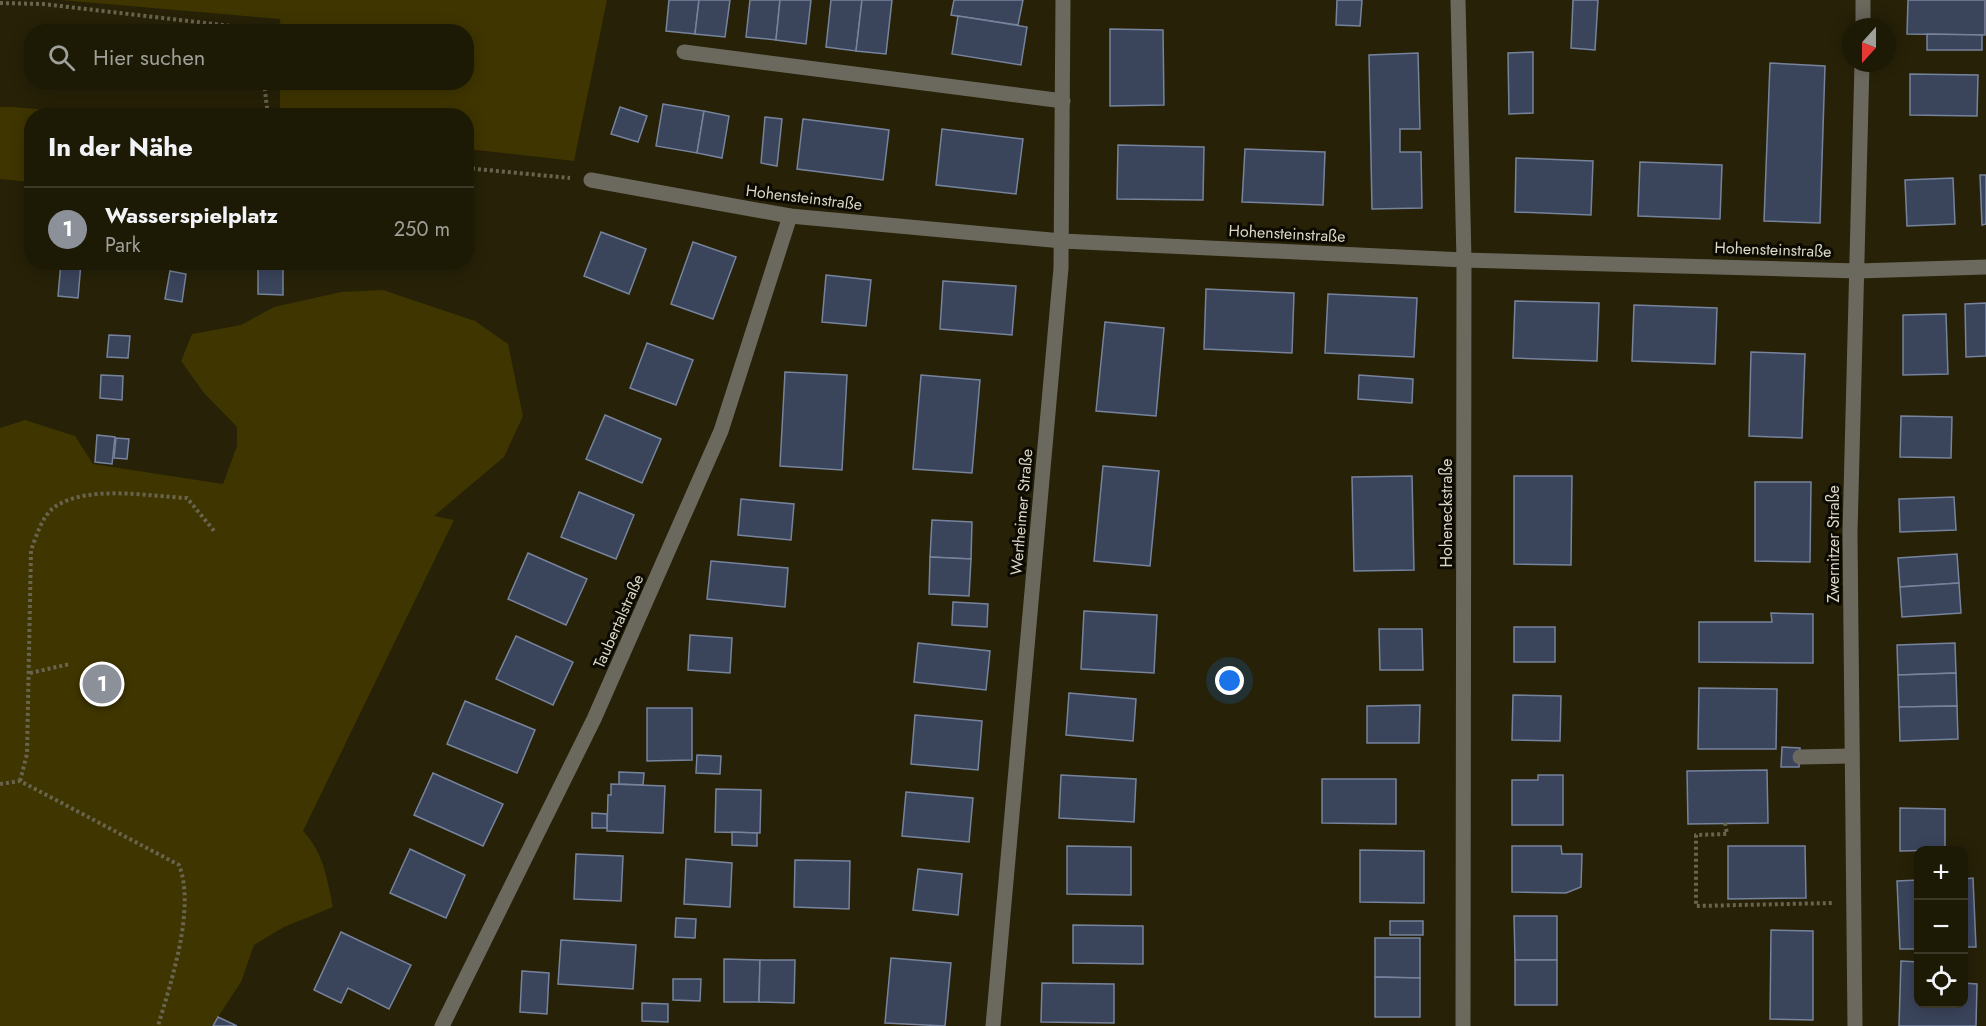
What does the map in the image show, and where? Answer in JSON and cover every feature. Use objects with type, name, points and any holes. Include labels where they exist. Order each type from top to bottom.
[{"type":"street","name":"Wertheimer Straße","points":[[993,1026],[1062,241],[1063,0]]},
{"type":"street","name":"Hoheneckstraße","points":[[1458,0],[1464,260],[1463,1026]]},
{"type":"street","points":[[1863,0],[1863,18]]},
{"type":"street","points":[[684,52],[1063,101]]},
{"type":"street","name":"Zwernitzer Straße","points":[[1855,1026],[1850,533],[1862,72]]},
{"type":"street","name":"Hohensteinstraße","points":[[591,180],[790,216],[1062,241],[1464,260],[1858,270],[1986,267]]},
{"type":"street","name":"Taubertalstraße","points":[[442,1026],[594,719],[722,431],[790,216]]},
{"type":"street","points":[[1800,757],[1852,756]]},
{"type":"path","points":[[0,3],[43,4],[214,24]]},
{"type":"path","points":[[265,90],[267,108]]},
{"type":"path","points":[[474,169],[591,180]]},
{"type":"path","points":[[20,781],[27,754],[31,550],[42,522],[56,506],[91,494],[187,498],[214,532]]},
{"type":"path","points":[[30,673],[70,664]]},
{"type":"path","points":[[0,784],[20,781],[179,865],[185,881],[180,939],[158,1026]]},
{"type":"path","points":[[1725,823],[1727,834],[1696,835],[1696,906],[1853,904]]},
{"type":"shaded area","points":[[61,0],[607,0],[574,161],[474,150],[474,108],[280,108],[280,90],[474,90],[474,24],[280,24],[280,19]]},
{"type":"shaded area","points":[[0,107],[25,108],[24,181],[0,179]]},
{"type":"shaded area","points":[[383,290],[475,321],[508,344],[523,416],[504,457],[434,516],[454,520],[303,831],[320,857],[333,907],[284,927],[254,945],[241,982],[212,1026],[0,1026],[0,428],[25,420],[75,436],[93,464],[223,484],[237,446],[237,427],[204,393],[181,361],[192,334],[241,325],[274,307],[341,292]]},
{"type":"building","points":[[669,0],[699,0],[695,34],[666,31]]},
{"type":"building","points":[[699,0],[730,0],[725,37],[695,34]]},
{"type":"building","points":[[750,0],[780,0],[776,40],[746,37]]},
{"type":"building","points":[[780,0],[811,0],[806,44],[776,40]]},
{"type":"building","points":[[831,0],[862,0],[856,51],[826,47]]},
{"type":"building","points":[[862,0],[892,0],[886,54],[856,51]]},
{"type":"building","points":[[954,0],[1023,0],[1018,25],[951,15]]},
{"type":"building","points":[[1337,0],[1362,0],[1360,26],[1336,25]]},
{"type":"building","points":[[1573,0],[1598,0],[1595,50],[1571,48]]},
{"type":"building","points":[[1908,0],[1985,0],[1985,35],[1907,34]]},
{"type":"building","points":[[958,16],[1027,27],[1021,65],[952,54]]},
{"type":"building","points":[[1110,29],[1163,30],[1164,105],[1110,106]]},
{"type":"building","points":[[1927,34],[1982,35],[1982,50],[1927,50]]},
{"type":"building","points":[[1533,52],[1533,113],[1509,114],[1508,53]]},
{"type":"building","points":[[1418,53],[1420,129],[1400,129],[1400,152],[1421,152],[1422,208],[1372,209],[1369,55]]},
{"type":"building","points":[[1770,63],[1825,66],[1820,223],[1764,221]]},
{"type":"building","points":[[1910,74],[1978,75],[1977,116],[1910,115]]},
{"type":"building","points":[[663,104],[704,111],[697,153],[656,146]]},
{"type":"building","points":[[620,107],[647,116],[638,142],[611,134]]},
{"type":"building","points":[[704,111],[729,116],[722,158],[697,153]]},
{"type":"building","points":[[765,117],[782,119],[777,166],[761,163]]},
{"type":"building","points":[[803,119],[889,130],[883,180],[797,169]]},
{"type":"building","points":[[942,129],[1023,139],[1016,194],[936,185]]},
{"type":"building","points":[[1118,145],[1204,147],[1203,200],[1117,199]]},
{"type":"building","points":[[1245,149],[1325,152],[1323,205],[1242,202]]},
{"type":"building","points":[[1516,158],[1593,161],[1591,215],[1515,212]]},
{"type":"building","points":[[1640,162],[1722,165],[1720,219],[1638,216]]},
{"type":"building","points":[[1980,175],[1986,175],[1986,224],[1982,225]]},
{"type":"building","points":[[1953,178],[1955,224],[1907,226],[1905,180]]},
{"type":"building","points":[[601,232],[646,249],[629,294],[584,276]]},
{"type":"building","points":[[693,242],[736,257],[713,319],[671,304]]},
{"type":"building","points":[[60,270],[80,270],[78,298],[58,296]]},
{"type":"building","points":[[258,270],[283,270],[283,295],[258,294]]},
{"type":"building","points":[[170,271],[186,274],[182,302],[165,299]]},
{"type":"building","points":[[826,275],[871,280],[866,326],[822,322]]},
{"type":"building","points":[[943,281],[1016,286],[1012,335],[940,329]]},
{"type":"building","points":[[1206,289],[1294,293],[1292,353],[1204,349]]},
{"type":"building","points":[[1328,294],[1417,298],[1414,357],[1325,353]]},
{"type":"building","points":[[1515,301],[1599,303],[1597,361],[1513,358]]},
{"type":"building","points":[[1986,303],[1986,356],[1966,357],[1965,304]]},
{"type":"building","points":[[1634,305],[1717,308],[1715,364],[1632,361]]},
{"type":"building","points":[[1946,314],[1948,374],[1903,375],[1903,315]]},
{"type":"building","points":[[1105,322],[1164,328],[1156,416],[1096,411]]},
{"type":"building","points":[[109,335],[130,336],[128,358],[107,357]]},
{"type":"building","points":[[647,343],[693,360],[676,405],[630,388]]},
{"type":"building","points":[[1751,352],[1805,354],[1802,438],[1749,436]]},
{"type":"building","points":[[785,372],[847,375],[842,470],[780,466]]},
{"type":"building","points":[[101,375],[123,376],[122,400],[100,398]]},
{"type":"building","points":[[921,375],[980,380],[972,473],[913,469]]},
{"type":"building","points":[[1359,375],[1413,379],[1412,403],[1358,399]]},
{"type":"building","points":[[605,415],[661,439],[642,483],[586,459]]},
{"type":"building","points":[[1901,416],[1952,417],[1951,458],[1900,457]]},
{"type":"building","points":[[97,435],[115,437],[112,464],[95,462]]},
{"type":"building","points":[[116,438],[129,439],[127,459],[114,458]]},
{"type":"building","points":[[1103,466],[1159,471],[1150,566],[1094,561]]},
{"type":"building","points":[[1412,476],[1414,570],[1354,571],[1352,477]]},
{"type":"building","points":[[1514,476],[1572,476],[1571,565],[1514,564]]},
{"type":"building","points":[[1755,482],[1811,482],[1810,562],[1755,561]]},
{"type":"building","points":[[579,492],[634,515],[616,559],[561,537]]},
{"type":"building","points":[[1954,497],[1956,530],[1900,532],[1899,499]]},
{"type":"building","points":[[741,499],[794,504],[791,540],[738,535]]},
{"type":"building","points":[[932,520],[972,522],[971,559],[930,557]]},
{"type":"building","points":[[528,553],[587,579],[566,625],[508,599]]},
{"type":"building","points":[[1957,554],[1959,583],[1900,587],[1898,558]]},
{"type":"building","points":[[930,557],[971,559],[969,596],[929,594]]},
{"type":"building","points":[[711,561],[788,568],[785,607],[707,599]]},
{"type":"building","points":[[1959,583],[1961,613],[1902,617],[1900,587]]},
{"type":"building","points":[[953,602],[988,604],[987,627],[952,625]]},
{"type":"building","points":[[1084,611],[1157,615],[1154,673],[1081,669]]},
{"type":"building","points":[[1771,613],[1813,614],[1813,663],[1699,662],[1699,622],[1772,622]]},
{"type":"building","points":[[1514,627],[1555,627],[1555,662],[1514,662]]},
{"type":"building","points":[[1379,629],[1422,629],[1423,670],[1380,670]]},
{"type":"building","points":[[690,635],[732,638],[730,673],[688,670]]},
{"type":"building","points":[[516,636],[573,662],[553,705],[496,679]]},
{"type":"building","points":[[918,643],[990,651],[986,690],[914,682]]},
{"type":"building","points":[[1955,643],[1956,673],[1898,675],[1897,645]]},
{"type":"building","points":[[1956,673],[1957,706],[1899,707],[1898,675]]},
{"type":"building","points":[[1699,688],[1777,689],[1776,749],[1698,749]]},
{"type":"building","points":[[1069,693],[1136,699],[1133,741],[1066,735]]},
{"type":"building","points":[[1513,695],[1561,696],[1560,741],[1512,740]]},
{"type":"building","points":[[465,701],[535,730],[517,773],[447,744]]},
{"type":"building","points":[[1420,705],[1419,743],[1367,743],[1367,706]]},
{"type":"building","points":[[1957,706],[1958,739],[1900,741],[1899,707]]},
{"type":"building","points":[[647,708],[692,708],[692,760],[647,761]]},
{"type":"building","points":[[915,715],[982,721],[978,770],[911,764]]},
{"type":"building","points":[[1782,747],[1800,748],[1799,767],[1781,767]]},
{"type":"building","points":[[697,755],[721,756],[720,774],[696,773]]},
{"type":"building","points":[[1767,770],[1768,823],[1688,824],[1687,771]]},
{"type":"building","points":[[619,772],[644,773],[643,785],[619,784]]},
{"type":"building","points":[[433,773],[503,804],[483,846],[414,815]]},
{"type":"building","points":[[1061,775],[1136,779],[1134,822],[1059,818]]},
{"type":"building","points":[[1538,775],[1563,775],[1563,825],[1512,825],[1512,780],[1538,780]]},
{"type":"building","points":[[1322,779],[1396,779],[1396,824],[1322,823]]},
{"type":"building","points":[[611,784],[665,786],[663,833],[607,831],[608,795],[611,795]]},
{"type":"building","points":[[716,789],[761,790],[760,833],[715,832]]},
{"type":"building","points":[[906,792],[973,798],[969,842],[902,836]]},
{"type":"building","points":[[1900,808],[1945,809],[1945,846],[1914,846],[1914,851],[1900,851]]},
{"type":"building","points":[[592,813],[607,814],[607,828],[592,828]]},
{"type":"building","points":[[732,832],[757,833],[757,846],[732,845]]},
{"type":"building","points":[[1067,846],[1131,847],[1131,895],[1067,894]]},
{"type":"building","points":[[1512,846],[1561,846],[1562,854],[1582,854],[1581,887],[1566,893],[1512,892]]},
{"type":"building","points":[[1728,846],[1805,846],[1806,898],[1728,899]]},
{"type":"building","points":[[410,849],[465,875],[446,918],[390,893]]},
{"type":"building","points":[[1360,850],[1424,851],[1424,903],[1360,902]]},
{"type":"building","points":[[576,854],[623,856],[621,901],[574,899]]},
{"type":"building","points":[[686,859],[732,863],[730,907],[684,904]]},
{"type":"building","points":[[795,860],[850,861],[849,909],[794,907]]},
{"type":"building","points":[[918,869],[962,874],[958,915],[913,910]]},
{"type":"building","points":[[1973,878],[1976,947],[1968,947],[1968,879]]},
{"type":"building","points":[[1914,880],[1914,949],[1900,949],[1897,881]]},
{"type":"building","points":[[1514,916],[1557,916],[1557,960],[1515,960]]},
{"type":"building","points":[[676,918],[696,919],[695,938],[675,937]]},
{"type":"building","points":[[1390,921],[1423,921],[1423,935],[1390,935]]},
{"type":"building","points":[[1073,925],[1143,926],[1143,964],[1073,963]]},
{"type":"building","points":[[1771,930],[1813,931],[1813,1020],[1770,1019]]},
{"type":"building","points":[[341,932],[411,965],[389,1009],[348,988],[341,1003],[314,990]]},
{"type":"building","points":[[1375,938],[1420,938],[1420,978],[1375,977]]},
{"type":"building","points":[[561,940],[636,945],[633,989],[558,984]]},
{"type":"building","points":[[891,958],[951,963],[945,1026],[885,1023]]},
{"type":"building","points":[[724,959],[760,960],[759,1002],[724,1002]]},
{"type":"building","points":[[760,960],[795,960],[794,1003],[759,1002]]},
{"type":"building","points":[[1515,960],[1557,960],[1557,1005],[1515,1005]]},
{"type":"building","points":[[1901,961],[1914,962],[1914,1008],[1968,1008],[1968,983],[1977,984],[1976,1026],[1899,1026]]},
{"type":"building","points":[[522,971],[549,973],[547,1014],[520,1012]]},
{"type":"building","points":[[1375,977],[1420,978],[1420,1017],[1375,1017]]},
{"type":"building","points":[[673,979],[701,979],[700,1001],[673,1000]]},
{"type":"building","points":[[1042,983],[1114,984],[1114,1023],[1041,1022]]},
{"type":"building","points":[[642,1003],[668,1004],[668,1022],[642,1021]]},
{"type":"building","points":[[218,1017],[237,1026],[213,1026]]},
{"type":"place","name":"Wasserspielplatz","points":[[102,684]]}]
